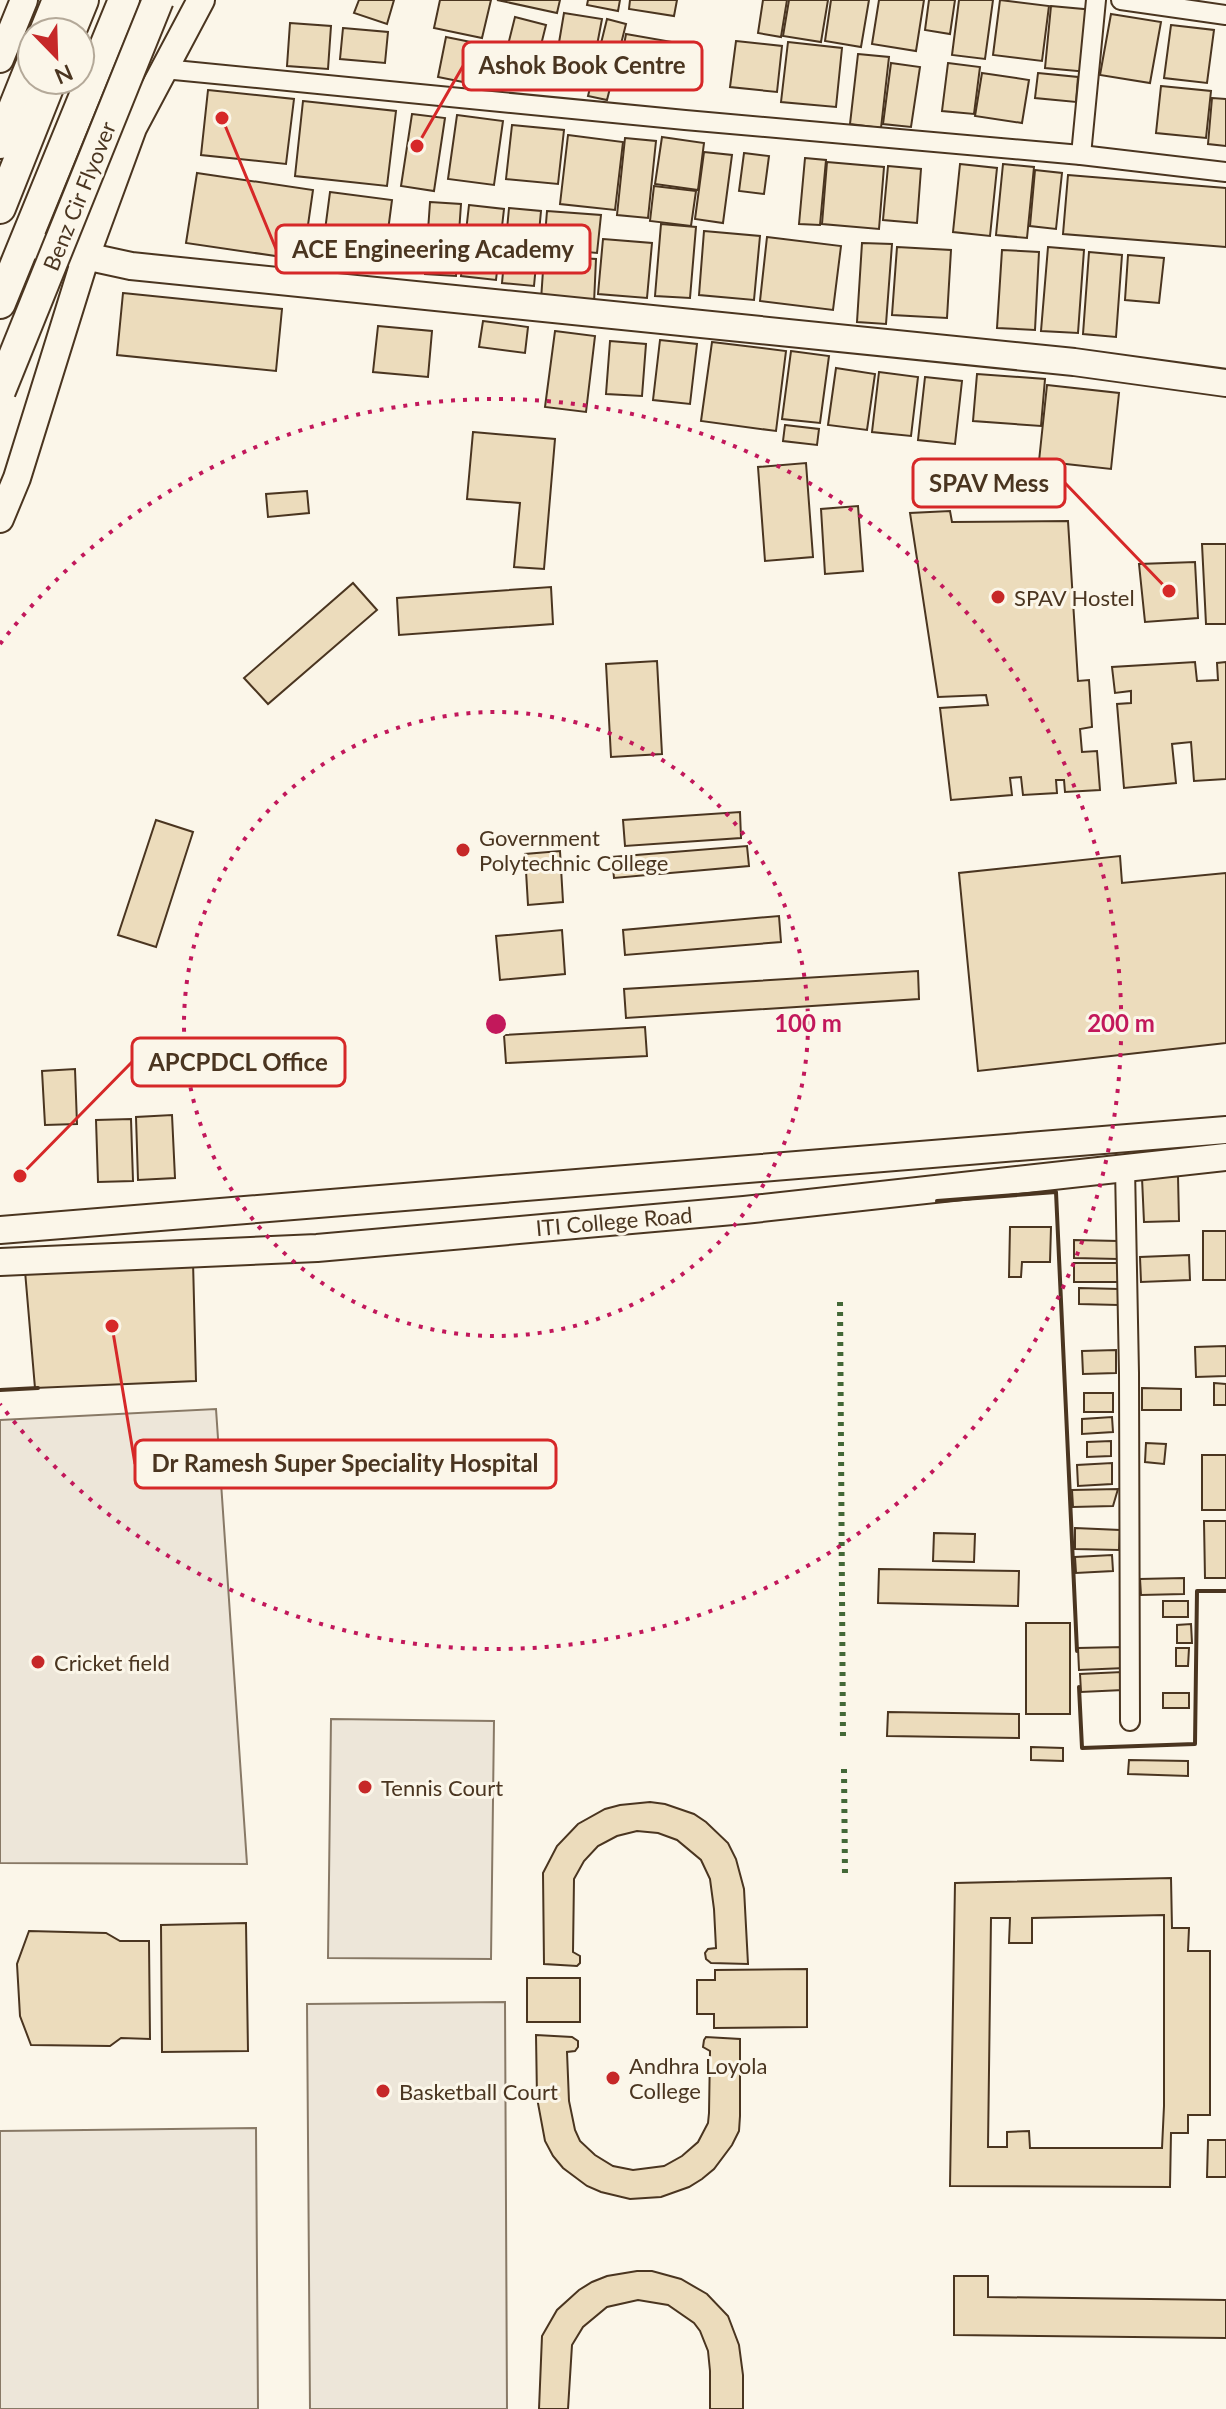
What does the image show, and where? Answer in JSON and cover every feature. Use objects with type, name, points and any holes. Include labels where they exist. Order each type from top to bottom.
[{"type":"main road","points":[[0,303],[124,0]]},
{"type":"main road","name":"Benz Cir Flyover","points":[[0,391],[158,0]]},
{"type":"main road","points":[[0,143],[19,96]]},
{"type":"main road","points":[[0,208],[45,96]]},
{"type":"street","points":[[0,59],[24,0]]},
{"type":"street","points":[[0,519],[17,478],[86,256],[133,128],[201,0]]},
{"type":"street","points":[[1081,155],[1096,0]]},
{"type":"street","points":[[1121,0],[1226,15]]},
{"type":"street","points":[[164,69],[1081,155],[1226,172]]},
{"type":"street","points":[[25,243],[131,266],[1074,362],[1226,383]]},
{"type":"street","name":"ITI College Road","points":[[0,1230],[1226,1130]]},
{"type":"street","name":"ITI College Road","points":[[0,1262],[317,1248],[744,1210],[1226,1157]]},
{"type":"street","points":[[1125,1168],[1130,1721]]},
{"type":"shaded area","points":[[216,1409],[247,1864],[0,1863],[0,1420]]},
{"type":"shaded area","points":[[331,1719],[494,1721],[491,1959],[328,1958]]},
{"type":"shaded area","points":[[505,2002],[507,2409],[310,2409],[307,2004]]},
{"type":"shaded area","points":[[256,2128],[258,2409],[0,2409],[0,2131]]},
{"type":"building","points":[[359,0],[394,0],[387,24],[354,13]]},
{"type":"building","points":[[440,0],[491,0],[482,38],[434,28]]},
{"type":"building","points":[[497,0],[560,0],[557,13]]},
{"type":"building","points":[[588,0],[620,0],[618,11],[587,5]]},
{"type":"building","points":[[630,0],[677,0],[674,16],[629,9]]},
{"type":"building","points":[[763,0],[787,0],[781,37],[758,33]]},
{"type":"building","points":[[789,0],[828,0],[821,42],[783,36]]},
{"type":"building","points":[[831,0],[869,0],[861,47],[825,41]]},
{"type":"building","points":[[879,0],[924,0],[916,51],[872,44]]},
{"type":"building","points":[[929,0],[955,0],[950,34],[925,30]]},
{"type":"building","points":[[959,0],[993,0],[985,59],[952,55]]},
{"type":"building","points":[[1000,0],[1049,6],[1042,61],[993,55]]},
{"type":"building","points":[[1051,6],[1094,10],[1088,72],[1045,68]]},
{"type":"building","points":[[564,13],[602,19],[590,82],[553,78]]},
{"type":"building","points":[[1111,14],[1161,22],[1150,83],[1100,75]]},
{"type":"building","points":[[515,17],[546,25],[535,69],[504,61]]},
{"type":"building","points":[[607,19],[626,24],[607,100],[588,96]]},
{"type":"building","points":[[290,23],[331,26],[328,69],[287,66]]},
{"type":"building","points":[[1171,25],[1214,30],[1207,83],[1164,78]]},
{"type":"building","points":[[343,28],[388,32],[385,63],[340,59]]},
{"type":"building","points":[[626,34],[672,42],[666,81],[619,73]]},
{"type":"building","points":[[446,37],[486,45],[478,85],[438,77]]},
{"type":"building","points":[[736,41],[782,46],[777,92],[730,87]]},
{"type":"building","points":[[788,42],[842,48],[836,107],[781,102]]},
{"type":"building","points":[[858,54],[889,57],[881,128],[850,124]]},
{"type":"building","points":[[891,63],[920,67],[911,127],[883,124]]},
{"type":"building","points":[[948,63],[980,67],[974,114],[942,111]]},
{"type":"building","points":[[982,73],[1029,80],[1022,123],[975,116]]},
{"type":"building","points":[[1038,73],[1078,77],[1076,102],[1035,98]]},
{"type":"building","points":[[1161,86],[1211,91],[1206,138],[1156,133]]},
{"type":"building","points":[[208,90],[294,99],[286,164],[201,155]]},
{"type":"building","points":[[1212,98],[1226,99],[1226,146],[1208,144]]},
{"type":"building","points":[[303,101],[396,111],[387,186],[295,176]]},
{"type":"building","points":[[412,114],[445,118],[434,191],[401,186]]},
{"type":"building","points":[[457,115],[503,121],[494,185],[448,179]]},
{"type":"building","points":[[512,125],[564,130],[558,184],[506,179]]},
{"type":"building","points":[[568,135],[623,142],[615,210],[560,204]]},
{"type":"building","points":[[662,137],[704,143],[698,190],[655,184]]},
{"type":"building","points":[[625,138],[656,141],[648,218],[617,215]]},
{"type":"building","points":[[704,152],[732,155],[723,223],[695,219]]},
{"type":"building","points":[[744,153],[769,156],[764,194],[739,191]]},
{"type":"building","points":[[805,158],[826,160],[820,225],[799,224]]},
{"type":"building","points":[[827,162],[884,167],[879,229],[822,224]]},
{"type":"building","points":[[960,164],[997,168],[990,236],[953,232]]},
{"type":"building","points":[[1003,164],[1034,167],[1027,238],[996,235]]},
{"type":"building","points":[[888,166],[921,169],[917,223],[883,220]]},
{"type":"building","points":[[1035,170],[1062,173],[1056,229],[1030,226]]},
{"type":"building","points":[[197,173],[313,190],[303,260],[186,243]]},
{"type":"building","points":[[1068,175],[1226,188],[1226,247],[1063,234]]},
{"type":"building","points":[[654,186],[696,191],[691,226],[650,221]]},
{"type":"building","points":[[330,192],[392,200],[383,269],[321,261]]},
{"type":"building","points":[[430,202],[461,204],[456,276],[425,274]]},
{"type":"building","points":[[469,205],[504,209],[496,280],[461,276]]},
{"type":"building","points":[[509,208],[541,211],[534,286],[502,283]]},
{"type":"building","points":[[547,211],[601,215],[597,253],[544,248]]},
{"type":"building","points":[[661,224],[696,227],[690,298],[655,296]]},
{"type":"building","points":[[704,231],[760,236],[754,300],[699,295]]},
{"type":"building","points":[[767,237],[841,246],[833,310],[760,301]]},
{"type":"building","points":[[603,239],[652,243],[647,298],[598,294]]},
{"type":"building","points":[[862,243],[892,244],[886,324],[857,322]]},
{"type":"building","points":[[897,247],[951,250],[947,318],[892,315]]},
{"type":"building","points":[[1048,247],[1084,250],[1078,333],[1041,331]]},
{"type":"building","points":[[1002,250],[1039,252],[1035,330],[997,328]]},
{"type":"building","points":[[1089,252],[1122,255],[1116,337],[1083,334]]},
{"type":"building","points":[[1128,255],[1164,258],[1159,303],[1125,300]]},
{"type":"building","points":[[544,256],[596,259],[594,303],[541,300]]},
{"type":"building","points":[[123,293],[282,309],[276,371],[117,355]]},
{"type":"building","points":[[483,321],[528,327],[525,353],[479,347]]},
{"type":"building","points":[[378,326],[432,331],[428,377],[373,372]]},
{"type":"building","points":[[555,331],[595,336],[586,412],[545,407]]},
{"type":"building","points":[[660,340],[697,344],[690,404],[653,400]]},
{"type":"building","points":[[610,341],[646,344],[642,396],[606,394]]},
{"type":"building","points":[[712,342],[786,351],[776,431],[701,421]]},
{"type":"building","points":[[791,351],[829,356],[820,423],[782,419]]},
{"type":"building","points":[[836,368],[875,374],[867,430],[828,425]]},
{"type":"building","points":[[879,372],[918,377],[911,436],[872,432]]},
{"type":"building","points":[[977,374],[1045,379],[1041,426],[973,421]]},
{"type":"building","points":[[925,377],[962,381],[955,444],[918,440]]},
{"type":"building","points":[[1047,385],[1119,393],[1111,469],[1039,461]]},
{"type":"building","points":[[785,425],[819,429],[817,445],[783,441]]},
{"type":"building","points":[[473,432],[555,439],[544,569],[514,567],[520,503],[467,499]]},
{"type":"building","points":[[806,463],[813,557],[765,561],[758,467]]},
{"type":"building","points":[[307,491],[309,513],[268,517],[266,494]]},
{"type":"building","points":[[858,506],[863,571],[825,574],[821,509]]},
{"type":"building","name":"SPAV Hostel","points":[[950,511],[952,522],[1068,521],[1078,681],[1089,680],[1092,727],[1080,729],[1082,752],[1097,751],[1100,790],[1065,792],[1064,780],[1056,780],[1057,793],[1023,795],[1021,777],[1010,778],[1012,795],[951,800],[940,708],[988,705],[986,695],[938,697],[910,513]]},
{"type":"building","points":[[1202,544],[1226,544],[1226,624],[1206,624]]},
{"type":"building","points":[[1195,562],[1198,618],[1145,622],[1139,564]]},
{"type":"building","points":[[353,583],[377,610],[268,704],[244,678]]},
{"type":"building","points":[[551,587],[553,624],[399,635],[397,598]]},
{"type":"building","points":[[657,661],[662,754],[611,757],[606,664]]},
{"type":"building","name":"SPAV Hostel","points":[[1195,662],[1197,681],[1218,680],[1217,663],[1226,662],[1226,779],[1194,781],[1191,742],[1172,744],[1176,783],[1124,788],[1117,704],[1131,703],[1131,691],[1115,693],[1112,667]]},
{"type":"building","points":[[740,812],[741,838],[625,846],[623,820]]},
{"type":"building","points":[[156,820],[193,832],[156,947],[118,935]]},
{"type":"building","points":[[747,846],[749,866],[614,878],[612,857]]},
{"type":"building","points":[[560,851],[563,902],[528,905],[525,854]]},
{"type":"building","points":[[1120,856],[1122,883],[1226,873],[1226,1043],[978,1071],[959,873]]},
{"type":"building","points":[[779,916],[781,942],[625,955],[623,930]]},
{"type":"building","points":[[562,930],[565,974],[500,980],[496,936]]},
{"type":"building","points":[[918,971],[919,999],[626,1018],[624,989]]},
{"type":"building","points":[[645,1027],[647,1056],[506,1063],[504,1035]]},
{"type":"building","points":[[75,1069],[77,1124],[45,1125],[42,1071]]},
{"type":"building","points":[[172,1115],[175,1178],[138,1180],[136,1117]]},
{"type":"building","points":[[131,1119],[133,1181],[98,1182],[96,1120]]},
{"type":"building","points":[[1178,1176],[1179,1221],[1144,1222],[1142,1178]]},
{"type":"building","points":[[1010,1227],[1051,1227],[1050,1262],[1022,1262],[1021,1277],[1009,1277]]},
{"type":"building","points":[[1203,1231],[1226,1231],[1226,1280],[1203,1280]]},
{"type":"building","points":[[1074,1240],[1118,1241],[1118,1259],[1074,1258]]},
{"type":"building","points":[[1189,1255],[1190,1280],[1141,1282],[1140,1257]]},
{"type":"building","points":[[193,1261],[196,1381],[35,1388],[25,1271]]},
{"type":"building","points":[[1074,1263],[1122,1263],[1122,1282],[1074,1282]]},
{"type":"building","points":[[1079,1288],[1119,1289],[1118,1305],[1079,1304]]},
{"type":"building","points":[[1226,1346],[1226,1376],[1196,1377],[1195,1347]]},
{"type":"building","points":[[1116,1350],[1116,1373],[1083,1374],[1082,1351]]},
{"type":"building","points":[[1214,1383],[1226,1384],[1226,1405],[1214,1405]]},
{"type":"building","points":[[1142,1388],[1181,1389],[1181,1410],[1142,1410]]},
{"type":"building","points":[[1084,1393],[1113,1393],[1113,1412],[1084,1412]]},
{"type":"building","points":[[1112,1417],[1113,1432],[1082,1434],[1082,1419]]},
{"type":"building","points":[[1111,1441],[1111,1456],[1087,1457],[1087,1442]]},
{"type":"building","points":[[1146,1443],[1166,1444],[1164,1464],[1145,1462]]},
{"type":"building","points":[[1202,1455],[1226,1455],[1226,1510],[1202,1510]]},
{"type":"building","points":[[1112,1463],[1112,1484],[1078,1486],[1077,1465]]},
{"type":"building","points":[[1118,1489],[1113,1506],[1073,1507],[1072,1490]]},
{"type":"building","points":[[1204,1521],[1226,1521],[1226,1578],[1205,1578]]},
{"type":"building","points":[[1075,1528],[1120,1530],[1119,1550],[1075,1549]]},
{"type":"building","points":[[934,1533],[975,1534],[974,1562],[933,1561]]},
{"type":"building","points":[[1112,1555],[1113,1571],[1076,1573],[1075,1557]]},
{"type":"building","points":[[879,1569],[1019,1571],[1018,1606],[878,1603]]},
{"type":"building","points":[[1184,1578],[1184,1594],[1141,1595],[1140,1579]]},
{"type":"building","points":[[1163,1601],[1188,1601],[1188,1617],[1163,1617]]},
{"type":"building","points":[[1026,1623],[1070,1623],[1070,1714],[1026,1714]]},
{"type":"building","points":[[1191,1624],[1192,1643],[1177,1643],[1177,1625]]},
{"type":"building","points":[[1124,1647],[1125,1668],[1079,1670],[1078,1648]]},
{"type":"building","points":[[1176,1648],[1189,1648],[1188,1666],[1176,1666]]},
{"type":"building","points":[[1122,1672],[1123,1690],[1081,1692],[1080,1674]]},
{"type":"building","points":[[1163,1693],[1189,1693],[1189,1708],[1163,1708]]},
{"type":"building","points":[[888,1712],[1019,1714],[1019,1738],[887,1736]]},
{"type":"building","points":[[1031,1747],[1063,1748],[1063,1761],[1031,1760]]},
{"type":"building","points":[[1129,1760],[1188,1761],[1188,1776],[1128,1774]]},
{"type":"building","points":[[650,1802],[694,1814],[728,1843],[744,1889],[748,1964],[711,1963],[706,1959],[708,1949],[716,1948],[710,1879],[701,1860],[677,1840],[658,1833],[637,1831],[617,1836],[598,1846],[584,1861],[574,1879],[573,1952],[580,1956],[580,1963],[577,1966],[544,1964],[543,1873],[557,1846],[578,1824],[605,1809]]},
{"type":"building","points":[[1171,1878],[1172,1928],[1189,1928],[1188,1951],[1210,1951],[1210,2115],[1188,2115],[1188,2133],[1171,2133],[1170,2187],[950,2186],[955,1883]],"holes":[[[1164,1915],[1162,2148],[1030,2148],[1029,2131],[1007,2132],[1007,2147],[988,2147],[991,1918],[1010,1918],[1009,1943],[1032,1943],[1032,1918]]]},
{"type":"building","points":[[246,1923],[248,2051],[162,2052],[161,1925]]},
{"type":"building","points":[[29,1931],[106,1933],[120,1941],[149,1941],[150,2039],[121,2038],[110,2046],[31,2045],[20,2016],[17,1964]]},
{"type":"building","points":[[807,1969],[807,2027],[714,2028],[714,2014],[697,2014],[697,1980],[715,1980],[715,1970]]},
{"type":"building","points":[[527,1978],[580,1978],[580,2022],[527,2022]]},
{"type":"building","points":[[536,2035],[572,2037],[578,2041],[575,2051],[567,2052],[569,2101],[575,2130],[580,2141],[595,2155],[613,2166],[633,2170],[664,2166],[698,2142],[708,2123],[709,2113],[710,2051],[703,2047],[704,2040],[706,2037],[740,2039],[739,2131],[732,2145],[702,2179],[661,2197],[630,2199],[587,2186],[563,2168],[545,2141],[537,2098]]},
{"type":"building","points":[[1208,2140],[1226,2140],[1226,2177],[1207,2177]]},
{"type":"building","points":[[637,2271],[652,2271],[681,2279],[707,2294],[728,2316],[739,2345],[743,2409],[710,2409],[708,2351],[694,2323],[668,2305],[638,2300],[607,2307],[583,2327],[572,2345],[568,2409],[539,2409],[542,2336],[557,2310],[592,2282]]},
{"type":"building","points":[[954,2276],[988,2276],[988,2297],[1226,2300],[1226,2338],[954,2335]]},
{"type":"hedge","points":[[840,1302],[843,1738]]},
{"type":"hedge","points":[[844,1769],[845,1875]]},
{"type":"wall","points":[[937,1201],[1056,1192],[1077,1651]]},
{"type":"wall","points":[[0,1390],[38,1388]]},
{"type":"wall","points":[[1079,1687],[1082,1748],[1195,1744],[1197,1591],[1226,1591]]},
{"type":"place","name":"ACE Engineering Academy","points":[[222,118]]},
{"type":"place","name":"Ashok Book Centre","points":[[417,146]]},
{"type":"place","name":"SPAV Mess","points":[[1169,591]]},
{"type":"place","name":"SPAV Hostel","points":[[998,597]]},
{"type":"place","name":"Government Polytechnic College","points":[[463,850]]},
{"type":"place","name":"APCPDCL Office","points":[[20,1176]]},
{"type":"place","name":"Dr Ramesh Super Speciality Hospital","points":[[112,1326]]},
{"type":"place","name":"Cricket field","points":[[38,1662]]},
{"type":"place","name":"Tennis Court","points":[[365,1787]]},
{"type":"place","name":"Andhra Loyola College","points":[[613,2078]]},
{"type":"place","name":"Basketball Court","points":[[383,2091]]}]
